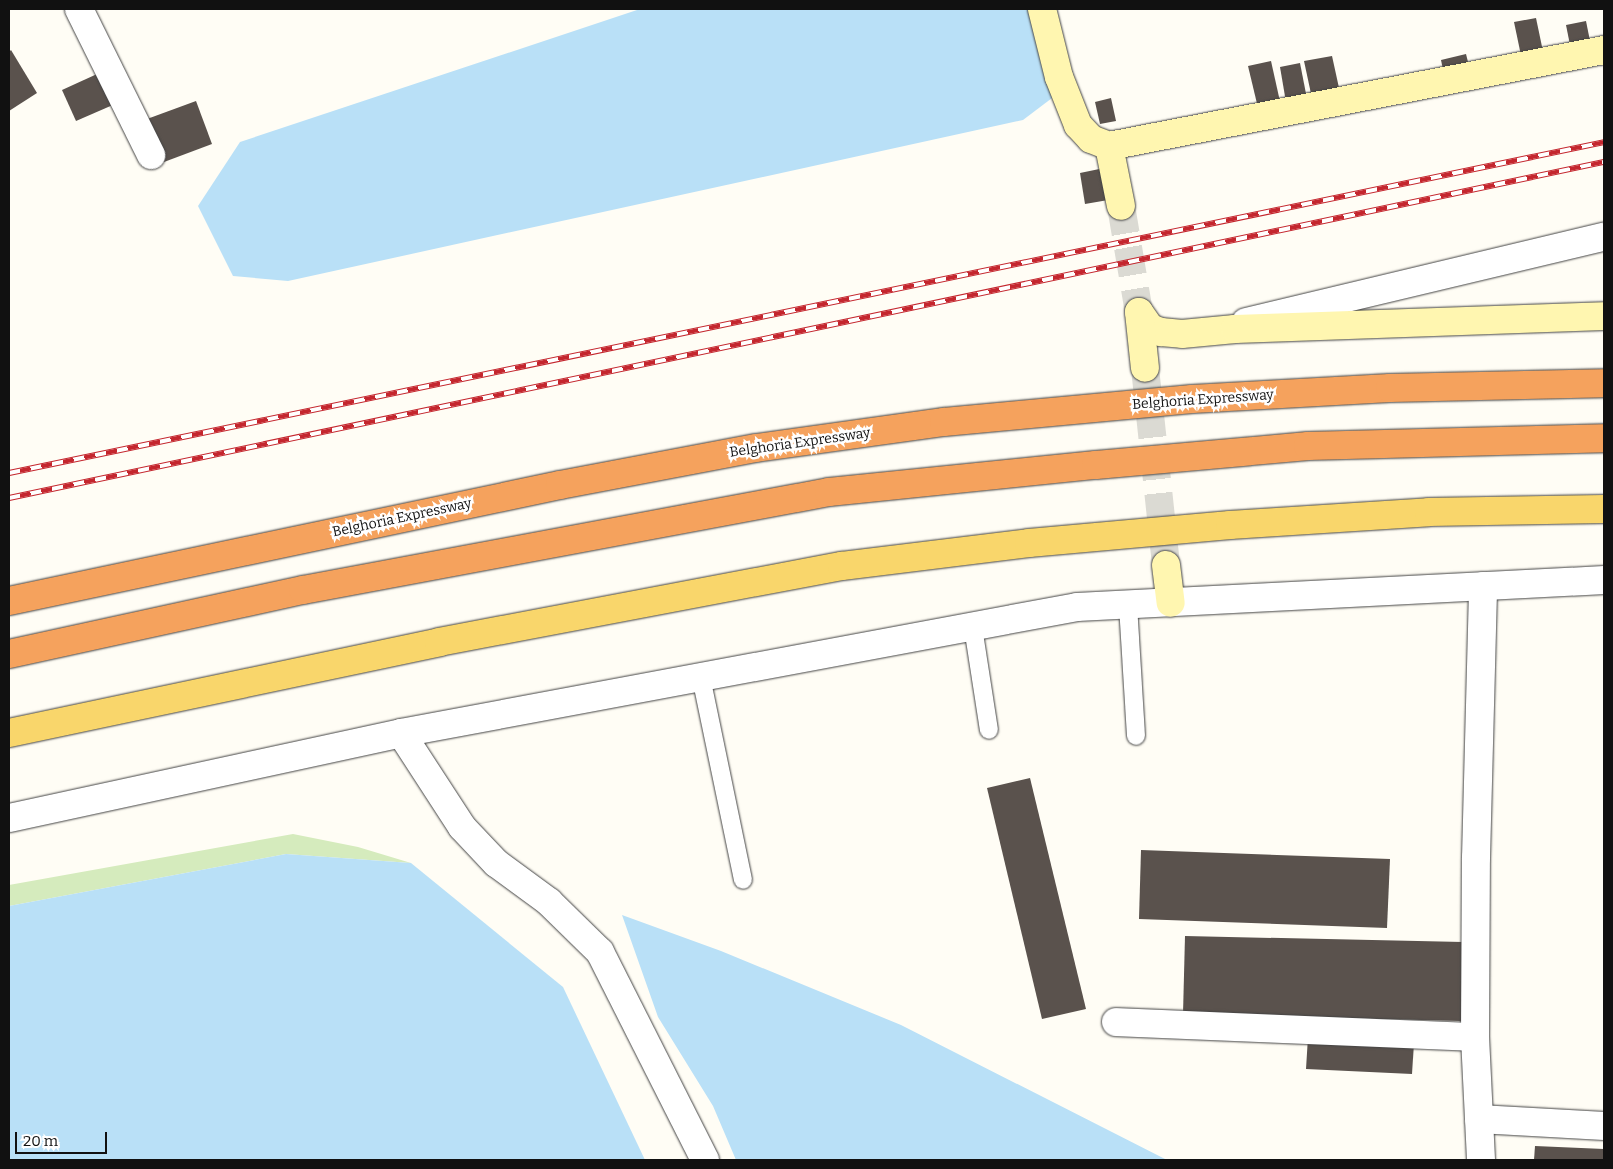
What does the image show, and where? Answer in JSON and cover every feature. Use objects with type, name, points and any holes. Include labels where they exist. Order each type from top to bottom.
[{"type":"highway","name":"Belghoria Expressway","points":[[9,601],[570,483],[756,448],[944,422],[1192,399],[1400,388],[1604,383]]},
{"type":"highway","points":[[9,654],[303,590],[829,492],[1096,464],[1308,446],[1604,438]]},
{"type":"main road","points":[[9,733],[439,642],[842,566],[1028,544],[1230,525],[1429,512],[1604,509]]},
{"type":"street","points":[[79,9],[151,156]]},
{"type":"street","points":[[1042,9],[1059,77],[1078,125],[1091,139],[1109,146],[1604,50]]},
{"type":"street","points":[[1109,146],[1121,206]]},
{"type":"street","points":[[1206,332],[1604,237]]},
{"type":"street","points":[[1146,368],[1139,312],[1150,328],[1161,332],[1206,332],[1604,316]]},
{"type":"street","points":[[1166,565],[1171,602]]},
{"type":"street","points":[[9,818],[401,733],[1076,608],[1604,580]]},
{"type":"street","points":[[1481,1160],[1476,1037],[1476,858],[1483,586]]},
{"type":"street","points":[[401,733],[462,826],[496,863],[549,902],[600,952],[705,1160]]},
{"type":"street","points":[[1116,1022],[1476,1037]]},
{"type":"street","points":[[1479,1119],[1604,1126]]},
{"type":"lane","points":[[1128,605],[1136,736]]},
{"type":"lane","points":[[973,627],[989,730]]},
{"type":"lane","points":[[701,677],[743,880]]},
{"type":"green space","points":[[293,834],[358,847],[411,863],[286,854],[9,906],[9,885]]},
{"type":"water","points":[[640,9],[1036,9],[1060,92],[1023,120],[288,281],[233,276],[198,206],[240,142]]},
{"type":"water","points":[[286,854],[411,863],[563,987],[645,1160],[9,1160],[9,906]]},
{"type":"water","points":[[622,915],[721,951],[901,1025],[1167,1160],[736,1160],[713,1106],[658,1017]]},
{"type":"building","points":[[1536,18],[1545,61],[1523,65],[1514,22]]},
{"type":"building","points":[[1586,21],[1592,51],[1572,55],[1566,25]]},
{"type":"building","points":[[11,50],[37,93],[9,111],[9,52]]},
{"type":"building","points":[[1466,54],[1471,74],[1445,79],[1441,60]]},
{"type":"building","points":[[1332,56],[1341,97],[1313,103],[1304,61]]},
{"type":"building","points":[[1271,61],[1281,106],[1259,112],[1248,66]]},
{"type":"building","points":[[1300,63],[1308,104],[1287,108],[1280,67]]},
{"type":"building","points":[[108,69],[122,101],[76,121],[62,90]]},
{"type":"building","points":[[1111,98],[1116,121],[1100,124],[1095,102]]},
{"type":"building","points":[[196,101],[212,144],[164,162],[147,119]]},
{"type":"building","points":[[1109,167],[1114,199],[1085,204],[1080,173]]},
{"type":"building","points":[[1030,778],[1086,1009],[1042,1019],[987,788]]},
{"type":"building","points":[[1141,850],[1390,859],[1387,928],[1139,919]]},
{"type":"building","points":[[1185,936],[1463,942],[1461,1021],[1183,1014]]},
{"type":"building","points":[[1308,1037],[1414,1043],[1412,1074],[1306,1069]]},
{"type":"building","points":[[1535,1146],[1604,1149],[1604,1160],[1534,1160]]},
{"type":"tunnel","points":[[1121,206],[1139,312]]},
{"type":"tunnel","points":[[1145,368],[1166,565]]},
{"type":"railway","points":[[9,473],[1604,142]]},
{"type":"railway","points":[[9,498],[1604,162]]}]
